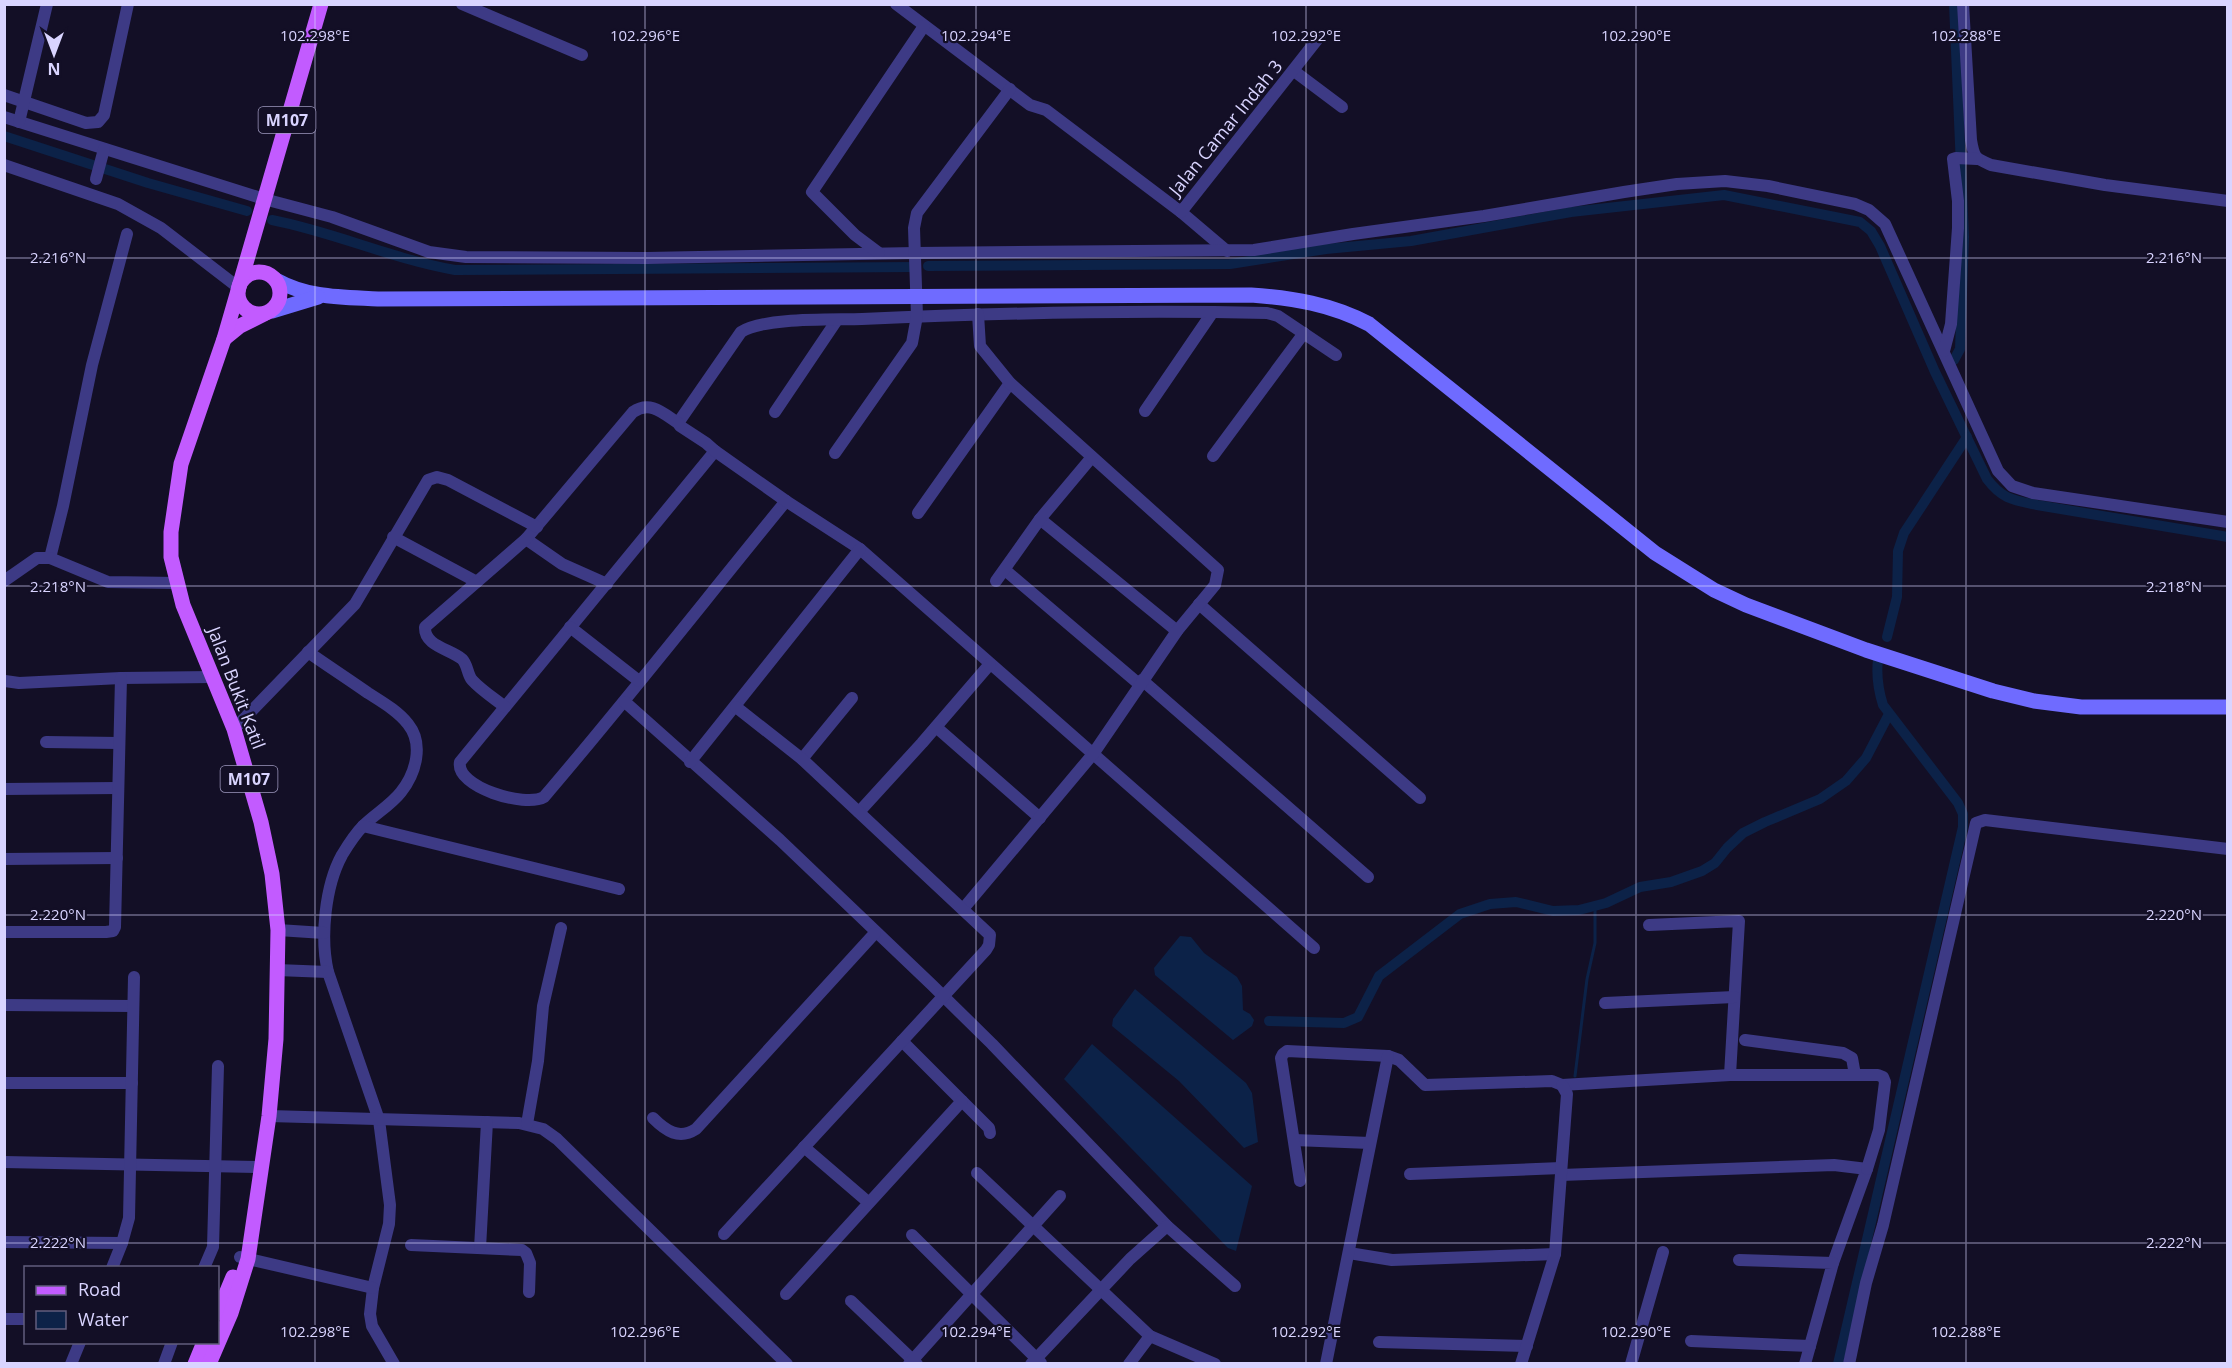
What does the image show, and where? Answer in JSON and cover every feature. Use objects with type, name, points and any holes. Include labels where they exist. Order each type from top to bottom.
[{"type":"main road","name":"M107","points":[[224,339],[321,4]]},
{"type":"main road","points":[[224,339],[240,326],[268,312],[280,300],[280,293],[273,278],[264,268],[255,249],[254,236]]},
{"type":"main road","points":[[321,296],[258,314],[246,310],[240,300],[239,288],[242,282],[258,272],[303,292],[321,296],[378,299],[1251,296],[1304,300],[1349,313],[1386,337],[1655,553],[1714,590],[1746,605],[1866,650],[1993,691],[2034,701],[2081,706],[2228,707]]},
{"type":"main road","name":"Jalan Bukit Katil","points":[[219,1341],[231,1313],[250,1236],[269,1116],[276,1039],[278,930],[272,874],[261,822],[234,729],[183,605],[171,557],[171,532],[182,464],[224,339]]},
{"type":"main road","name":"Jalan Bukit Katil","points":[[219,1311],[244,1258]]},
{"type":"main road","points":[[195,1364],[203,1344]]},
{"type":"main road","name":"Jalan Bukit Katil","points":[[209,1364],[218,1344]]},
{"type":"street","points":[[18,122],[47,4]]},
{"type":"street","points":[[4,95],[86,123],[98,123],[104,115],[128,4]]},
{"type":"street","points":[[462,4],[582,55]]},
{"type":"street","points":[[896,4],[1030,105],[1046,110],[1181,212],[1227,251]]},
{"type":"street","points":[[1963,4],[1971,140],[1975,159]]},
{"type":"street","points":[[879,253],[855,235],[812,192],[924,26]]},
{"type":"street","name":"Jalan Camar Indah 3","points":[[1181,212],[1320,36]]},
{"type":"street","points":[[1294,71],[1342,107]]},
{"type":"street","points":[[835,453],[912,343],[917,316],[914,228],[917,213],[1010,89]]},
{"type":"street","points":[[4,117],[264,199],[333,216],[429,252],[466,257],[647,258],[879,253],[1227,251],[1272,247],[1677,184],[1725,181],[1768,186],[1855,204],[1879,216],[1891,235],[1998,471],[2012,486],[2032,493],[2228,522]]},
{"type":"street","points":[[96,179],[104,148]]},
{"type":"street","points":[[1944,351],[1953,312],[1958,213],[1953,162],[1956,158],[1975,159],[1991,165],[2105,185],[2228,201]]},
{"type":"street","points":[[4,165],[118,204],[161,228],[239,288]]},
{"type":"street","points":[[50,558],[92,365],[127,234]]},
{"type":"street","points":[[1145,411],[1212,313]]},
{"type":"street","points":[[678,423],[736,338],[747,328],[790,322],[978,314],[1267,313],[1278,316],[1336,354]]},
{"type":"street","points":[[963,909],[1093,754],[1177,631],[1218,579],[1218,570],[1010,383],[980,346],[978,314]]},
{"type":"street","points":[[775,412],[837,320]]},
{"type":"street","points":[[1213,456],[1304,333]]},
{"type":"street","points":[[918,513],[1010,383]]},
{"type":"street","points":[[505,707],[472,680],[466,664],[460,658],[433,643],[425,632],[429,622],[526,539],[633,412],[640,407],[649,406],[678,423],[786,501],[860,549],[1314,948]]},
{"type":"street","points":[[714,451],[460,762],[461,772],[488,792],[533,801],[544,797],[625,702],[639,681],[786,501]]},
{"type":"street","points":[[996,581],[1040,519],[1092,457]]},
{"type":"street","points":[[234,729],[355,604],[428,480],[437,477],[448,480],[537,527]]},
{"type":"street","points":[[1040,519],[1177,631]]},
{"type":"street","points":[[393,537],[477,582]]},
{"type":"street","points":[[526,539],[562,564],[607,584]]},
{"type":"street","points":[[690,762],[860,549]]},
{"type":"street","points":[[4,581],[37,558],[50,558],[108,582],[177,583]]},
{"type":"street","points":[[1005,570],[1141,682],[1368,877]]},
{"type":"street","points":[[1199,604],[1420,798]]},
{"type":"street","points":[[570,627],[639,681]]},
{"type":"street","points":[[308,652],[400,716],[415,734],[417,756],[407,783],[401,792],[363,826],[351,841],[335,870],[329,892],[324,933],[328,972],[379,1120],[390,1205],[389,1224],[373,1288],[370,1314],[372,1326],[394,1364]]},
{"type":"street","points":[[859,812],[990,664]]},
{"type":"street","points":[[5,681],[19,683],[121,678],[213,677]]},
{"type":"street","points":[[4,932],[113,931],[115,927],[121,678]]},
{"type":"street","points":[[802,759],[852,699]]},
{"type":"street","points":[[625,702],[780,840],[944,997],[1167,1226],[1235,1286]]},
{"type":"street","points":[[724,1234],[944,997],[986,950],[990,941],[990,935],[802,759],[736,707]]},
{"type":"street","points":[[936,727],[1040,818]]},
{"type":"street","points":[[46,742],[119,743]]},
{"type":"street","points":[[4,789],[118,788]]},
{"type":"street","points":[[1849,1364],[1866,1283],[1883,1226],[1976,823],[1985,820],[2228,849]]},
{"type":"street","points":[[363,826],[619,889]]},
{"type":"street","points":[[4,859],[117,858]]},
{"type":"street","points":[[1649,925],[1739,921],[1730,1075]]},
{"type":"street","points":[[527,1124],[538,1062],[543,1006],[561,928]]},
{"type":"street","points":[[278,930],[324,933]]},
{"type":"street","points":[[653,1118],[671,1133],[689,1133],[696,1129],[875,933]]},
{"type":"street","points":[[277,970],[328,972]]},
{"type":"street","points":[[113,1266],[129,1218],[134,977]]},
{"type":"street","points":[[1605,1003],[1734,997]]},
{"type":"street","points":[[4,1005],[133,1006]]},
{"type":"street","points":[[902,1041],[989,1128],[990,1133]]},
{"type":"street","points":[[1745,1041],[1843,1053],[1852,1058],[1855,1076]]},
{"type":"street","points":[[1300,1181],[1281,1058],[1287,1052],[1388,1056],[1399,1060],[1425,1085],[1552,1081],[1562,1085],[1730,1075],[1883,1077],[1885,1082],[1879,1130],[1833,1263],[1805,1364]]},
{"type":"street","points":[[1326,1364],[1388,1056]]},
{"type":"street","points":[[205,1266],[213,1247],[218,1066]]},
{"type":"street","points":[[4,1083],[132,1083]]},
{"type":"street","points":[[1521,1364],[1555,1254],[1567,1094],[1562,1085]]},
{"type":"street","points":[[786,1294],[962,1101]]},
{"type":"street","points":[[269,1116],[487,1122],[527,1124],[543,1129],[557,1139],[782,1362]]},
{"type":"street","points":[[480,1248],[487,1122]]},
{"type":"street","points":[[1294,1140],[1370,1143]]},
{"type":"street","points":[[804,1147],[868,1202]]},
{"type":"street","points":[[4,1161],[260,1167]]},
{"type":"street","points":[[1410,1174],[1834,1165],[1867,1169]]},
{"type":"street","points":[[977,1173],[1150,1336],[1215,1364]]},
{"type":"street","points":[[851,1301],[913,1362],[1060,1196]]},
{"type":"street","points":[[912,1235],[1036,1362],[1130,1259],[1167,1226]]},
{"type":"street","points":[[4,1242],[122,1243]]},
{"type":"street","points":[[411,1245],[522,1250],[526,1253],[530,1263],[529,1292]]},
{"type":"street","points":[[1631,1364],[1663,1252]]},
{"type":"street","points":[[1349,1253],[1392,1260],[1555,1254]]},
{"type":"street","points":[[244,1258],[373,1288]]},
{"type":"street","points":[[1739,1260],[1833,1263]]},
{"type":"street","points":[[4,1319],[24,1319]]},
{"type":"street","points":[[1129,1364],[1150,1336]]},
{"type":"street","points":[[1691,1341],[1810,1346]]},
{"type":"street","points":[[1379,1342],[1527,1346]]},
{"type":"street","points":[[71,1364],[79,1344]]},
{"type":"street","points":[[164,1364],[171,1344]]},
{"type":"water","points":[[1180,936],[1191,937],[1204,953],[1237,977],[1242,986],[1243,1010],[1254,1020],[1252,1026],[1233,1040],[1155,975],[1154,968]]},
{"type":"water","points":[[1135,989],[1246,1083],[1252,1093],[1258,1142],[1244,1148],[1179,1081],[1112,1026],[1113,1019]]},
{"type":"water","points":[[1092,1044],[1252,1186],[1236,1251],[1228,1248],[1064,1079]]},
{"type":"waterway","points":[[1954,4],[1964,237],[1960,349],[1954,360]]},
{"type":"waterway","points":[[4,136],[148,183],[247,211]]},
{"type":"waterway","points":[[928,266],[1230,264],[1326,249],[1411,241],[1571,212],[1724,195],[1860,222],[1871,231],[1880,246],[1935,372],[1987,479],[1998,491],[2015,500],[2037,505],[2228,537]]},
{"type":"waterway","points":[[272,220],[455,270],[916,267]]},
{"type":"waterway","points":[[1887,637],[1897,597],[1898,551],[1904,533],[1967,437]]},
{"type":"waterway","points":[[1838,1364],[1963,827],[1963,814],[1958,803],[1883,705],[1878,682],[1878,659]]},
{"type":"waterway","points":[[1269,1021],[1344,1023],[1358,1017],[1379,976],[1460,914],[1490,904],[1516,902],[1553,911],[1579,910],[1606,903],[1640,887],[1671,882],[1702,871],[1715,863],[1743,833],[1820,799],[1846,781],[1866,758],[1889,714]]},
{"type":"waterway","points":[[1575,1076],[1587,979],[1595,943],[1595,906]]}]
